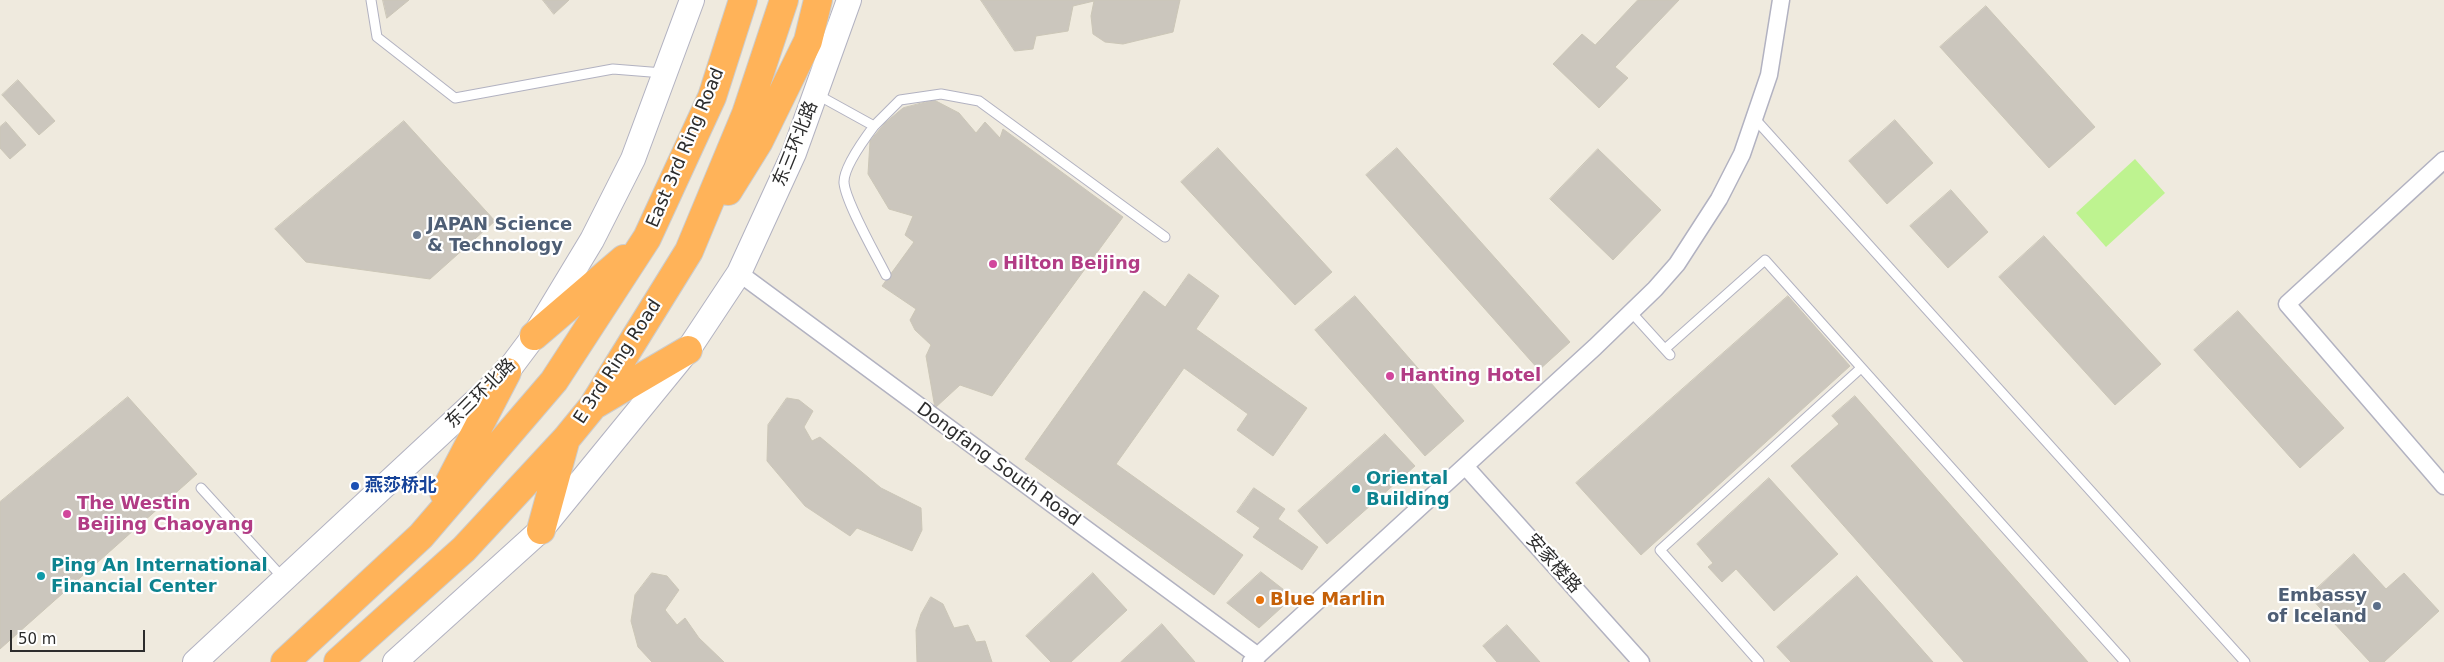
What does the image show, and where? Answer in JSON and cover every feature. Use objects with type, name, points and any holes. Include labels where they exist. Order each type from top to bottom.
[{"type":"highway","points":[[689,251],[759,141],[808,41],[818,0]]},
{"type":"highway","name":"East 3rd Ring Road","points":[[648,238],[712,98],[742,3]]},
{"type":"highway","name":"E 3rd Ring Road","points":[[338,662],[464,549],[566,439],[593,406],[689,251],[746,114],[782,9]]},
{"type":"highway","points":[[534,336],[648,238]]},
{"type":"highway","points":[[284,662],[421,536],[554,381],[648,238]]},
{"type":"highway","points":[[593,406],[688,350]]},
{"type":"highway","points":[[421,536],[506,372]]},
{"type":"highway","points":[[541,530],[566,439]]},
{"type":"street","name":"东三环北路","points":[[195,662],[506,372],[534,336],[592,240],[633,159],[692,0]]},
{"type":"street","name":"东三环北路","points":[[395,662],[541,530],[688,350],[739,273],[794,153],[850,0]]},
{"type":"street","points":[[1254,659],[1631,312],[1671,271],[1696,236],[1742,154],[1756,120],[1769,75],[1781,0]]},
{"type":"street","points":[[2444,160],[2286,304],[2444,486]]},
{"type":"street","name":"Dongfang South Road","points":[[739,273],[1254,659]]},
{"type":"street","name":"安家楼路","points":[[1465,466],[1641,662]]},
{"type":"lane","points":[[371,0],[376,37],[455,98],[613,69],[665,74]]},
{"type":"lane","points":[[816,94],[874,126]]},
{"type":"lane","points":[[886,275],[854,209],[844,183],[853,156],[874,126],[900,100],[940,94],[979,101],[1164,237]]},
{"type":"lane","points":[[1756,120],[2244,662]]},
{"type":"lane","points":[[1631,312],[1668,352],[1765,260],[2125,662]]},
{"type":"lane","points":[[1760,662],[1660,550],[1862,368]]},
{"type":"lane","points":[[201,488],[285,580]]},
{"type":"green space","points":[[2135,159],[2165,193],[2106,247],[2076,213]]},
{"type":"building","points":[[383,0],[409,0],[387,18]]},
{"type":"building","points":[[543,0],[569,0],[554,14]]},
{"type":"building","points":[[981,0],[1180,0],[1173,32],[1123,44],[1105,42],[1093,34],[1091,16],[1094,1],[1073,6],[1068,31],[1036,36],[1033,49],[1015,51]]},
{"type":"building","points":[[1638,0],[1679,0],[1615,67],[1628,78],[1599,108],[1553,64],[1582,34],[1595,45]]},
{"type":"building","points":[[1986,6],[2095,127],[2049,168],[1940,47]]},
{"type":"building","points":[[18,80],[55,121],[39,135],[2,95]]},
{"type":"building","name":"Hilton Beijing","points":[[934,100],[959,113],[976,133],[985,122],[1000,138],[1003,129],[1123,217],[992,396],[960,385],[935,408],[926,356],[931,345],[915,330],[910,320],[916,309],[882,286],[914,242],[905,235],[913,216],[889,209],[868,174],[870,141],[885,123],[903,108]]},
{"type":"building","points":[[1895,120],[1933,163],[1887,204],[1849,161]]},
{"type":"building","points":[[404,121],[495,221],[430,279],[306,262],[275,229]]},
{"type":"building","points":[[6,122],[26,145],[10,159],[0,148],[0,127]]},
{"type":"building","points":[[1218,148],[1332,272],[1295,305],[1181,182]]},
{"type":"building","points":[[1397,148],[1570,342],[1539,370],[1366,175]]},
{"type":"building","points":[[1598,149],[1661,210],[1613,260],[1550,199]]},
{"type":"building","points":[[1951,190],[1988,232],[1948,268],[1910,226]]},
{"type":"building","points":[[2044,236],[2161,364],[2115,405],[1999,277]]},
{"type":"building","points":[[1189,274],[1219,296],[1196,329],[1307,408],[1273,456],[1237,430],[1248,414],[1184,368],[1116,464],[1243,555],[1214,595],[1025,459],[1144,291],[1165,307]]},
{"type":"building","name":"Hanting Hotel","points":[[1355,296],[1464,421],[1425,456],[1315,330]]},
{"type":"building","points":[[1788,296],[1850,366],[1641,555],[1576,483]]},
{"type":"building","points":[[2238,311],[2344,428],[2300,468],[2194,350]]},
{"type":"building","points":[[1855,396],[2088,662],[1964,662],[1791,466],[1839,424],[1832,416]]},
{"type":"building","name":"Ping An International Financial Center","points":[[128,397],[197,474],[0,649],[0,502]]},
{"type":"building","points":[[787,398],[799,400],[813,411],[804,427],[812,441],[820,437],[881,488],[921,508],[922,530],[912,551],[857,528],[850,536],[805,506],[767,461],[768,425]]},
{"type":"building","name":"Oriental Building","points":[[1385,434],[1415,466],[1327,544],[1298,511]]},
{"type":"building","points":[[1769,478],[1838,554],[1774,611],[1736,569],[1722,582],[1708,567],[1713,563],[1697,544]]},
{"type":"building","points":[[1254,488],[1285,509],[1278,519],[1318,547],[1302,570],[1253,537],[1260,528],[1237,512]]},
{"type":"building","points":[[2354,554],[2386,589],[2404,573],[2439,611],[2384,662],[2370,662],[2309,596]]},
{"type":"building","name":"Blue Marlin","points":[[1261,572],[1293,597],[1259,628],[1227,603]]},
{"type":"building","points":[[652,573],[667,576],[679,590],[665,610],[677,625],[685,618],[699,638],[724,662],[652,662],[638,647],[631,621],[635,595]]},
{"type":"building","points":[[1093,573],[1127,610],[1071,662],[1051,662],[1026,636]]},
{"type":"building","points":[[1857,576],[1933,662],[1791,662],[1777,647]]},
{"type":"building","points":[[931,597],[943,604],[954,628],[968,625],[976,642],[985,641],[992,662],[917,662],[916,630],[921,614]]},
{"type":"building","points":[[1162,624],[1195,662],[1121,662]]},
{"type":"building","points":[[1507,625],[1540,662],[1497,662],[1483,646]]},
{"type":"place","name":"JAPAN Science & Technology","points":[[417,235]]},
{"type":"place","name":"Hilton Beijing","points":[[993,264]]},
{"type":"place","name":"Hanting Hotel","points":[[1390,376]]},
{"type":"place","name":"燕莎桥北","points":[[355,486]]},
{"type":"place","name":"Oriental Building","points":[[1356,489]]},
{"type":"place","name":"The Westin Beijing Chaoyang","points":[[67,514]]},
{"type":"place","name":"Ping An International Financial Center","points":[[41,576]]},
{"type":"place","name":"Blue Marlin","points":[[1260,600]]},
{"type":"place","name":"Embassy of Iceland","points":[[2377,606]]}]
